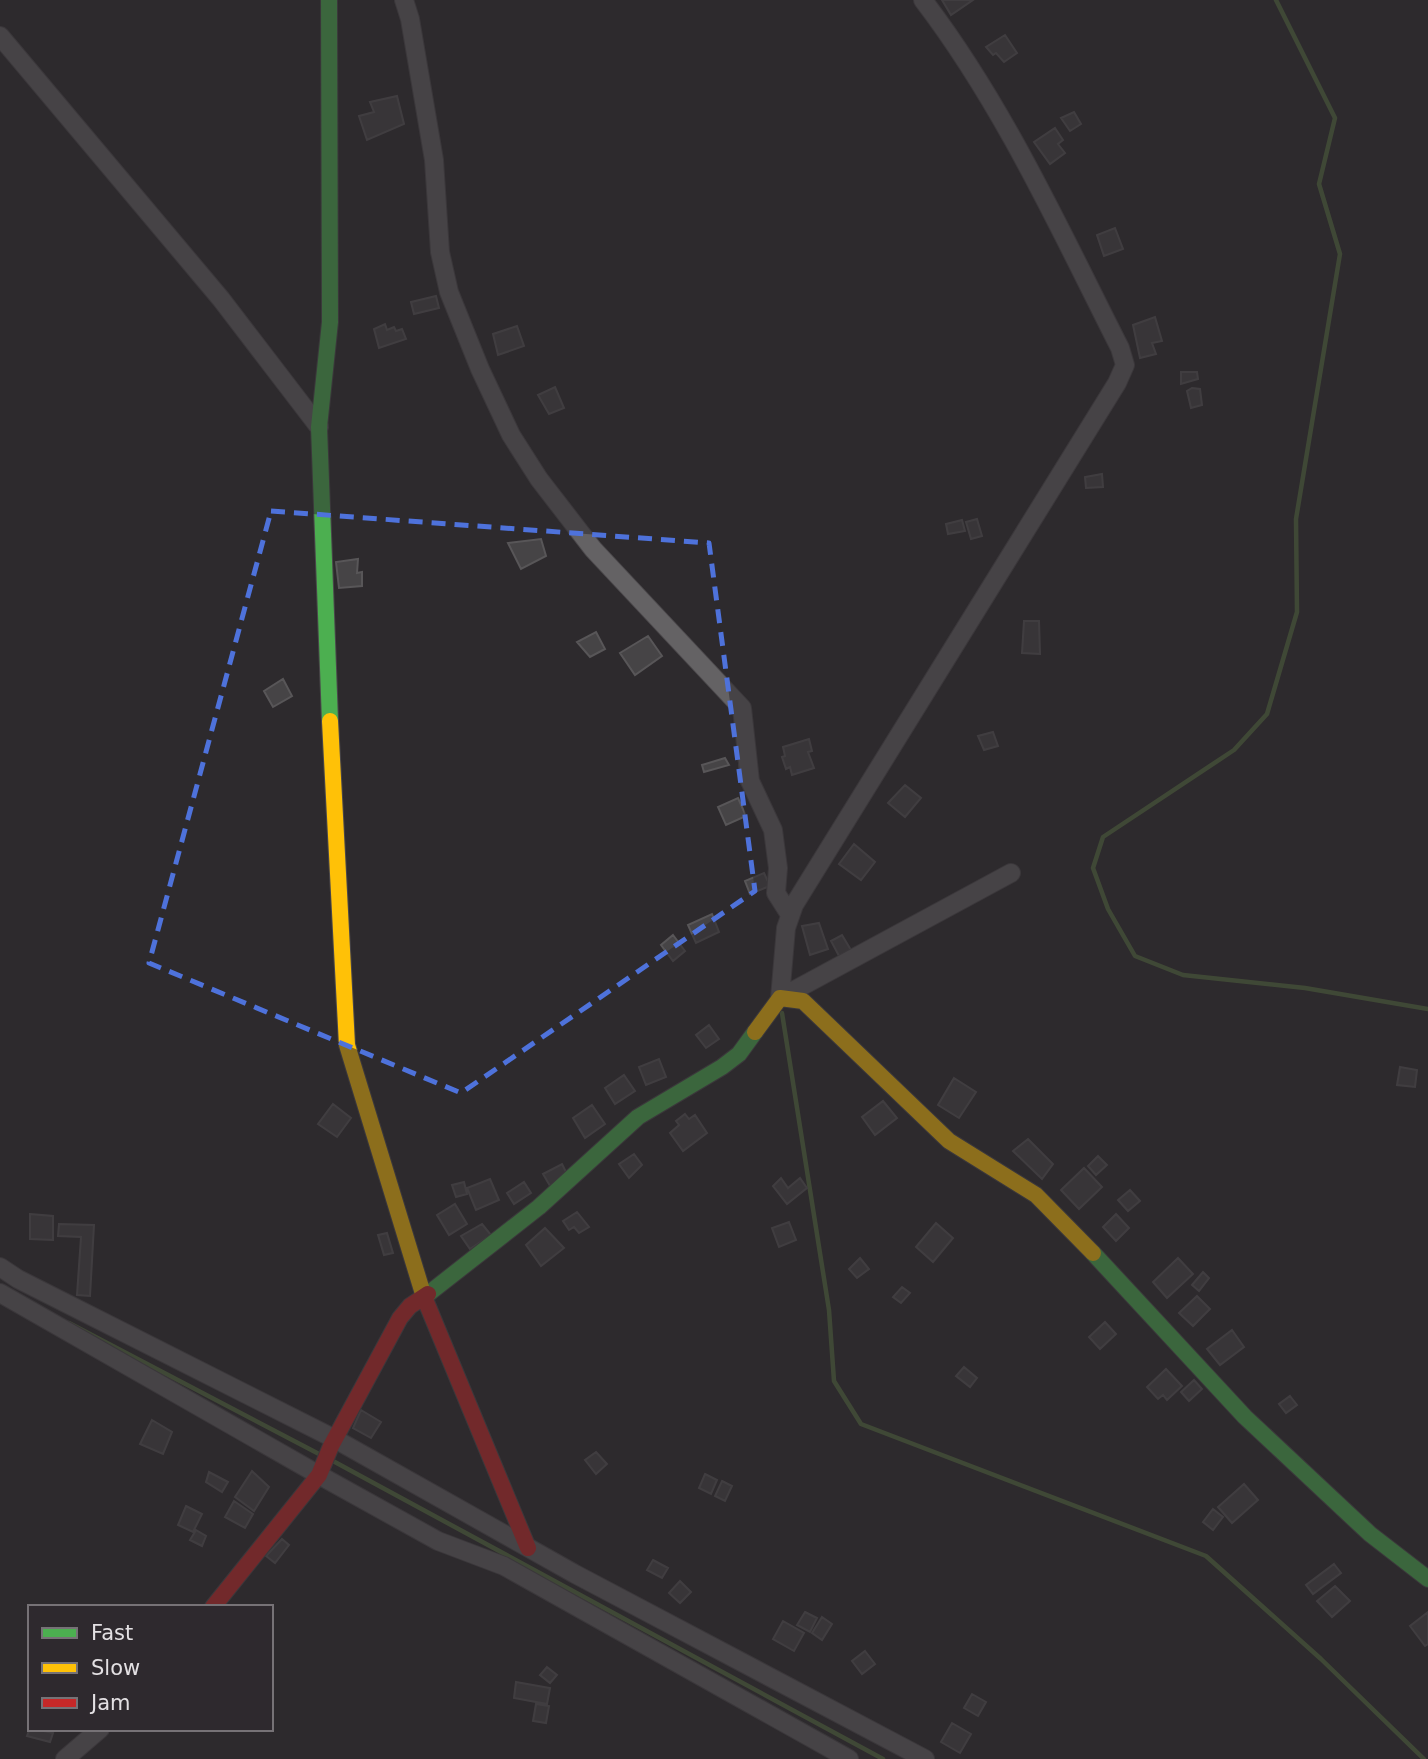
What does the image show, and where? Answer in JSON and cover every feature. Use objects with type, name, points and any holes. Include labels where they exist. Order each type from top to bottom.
[{"type":"street","points":[[329,0],[330,322],[319,427],[326,663],[347,1045],[424,1296],[528,1548]]},
{"type":"street","points":[[404,0],[410,19],[434,160],[440,252],[449,292],[480,369],[511,435],[539,478],[593,549],[742,708],[750,781],[773,830],[778,868],[776,893],[790,915]]},
{"type":"street","points":[[780,998],[786,928],[794,905],[1117,383],[1125,365],[1120,348],[1030,171],[951,36],[923,0]]},
{"type":"street","points":[[0,36],[221,299],[319,427]]},
{"type":"street","points":[[215,1605],[318,1475],[400,1318],[410,1306],[539,1207],[638,1117],[739,1054],[780,998],[1011,873]]},
{"type":"street","points":[[780,998],[803,1001],[949,1141],[1035,1195],[1069,1227],[1245,1417],[1370,1534],[1428,1579]]},
{"type":"street","points":[[0,1267],[18,1279],[333,1443],[925,1759]]},
{"type":"street","points":[[0,1293],[438,1541],[504,1566],[849,1759]]},
{"type":"street","points":[[65,1759],[98,1731]]},
{"type":"highlighted area","points":[[271,511],[709,543],[755,891],[461,1093],[149,963]]},
{"type":"building","points":[[942,0],[973,0],[951,15]]},
{"type":"building","points":[[1005,35],[1017,53],[1004,62],[986,47]]},
{"type":"building","points":[[397,96],[404,124],[367,140],[359,116],[374,112],[370,102]]},
{"type":"building","points":[[1074,112],[1081,124],[1070,131],[1061,118]]},
{"type":"building","points":[[1055,128],[1063,140],[1058,144],[1065,153],[1050,164],[1034,142]]},
{"type":"building","points":[[1115,228],[1123,249],[1104,256],[1097,235]]},
{"type":"building","points":[[436,296],[439,308],[414,314],[411,302]]},
{"type":"building","points":[[1155,317],[1162,341],[1152,343],[1156,354],[1140,358],[1133,325]]},
{"type":"building","points":[[385,324],[387,330],[394,327],[396,331],[402,329],[406,339],[379,348],[374,329]]},
{"type":"building","points":[[517,326],[524,346],[498,355],[493,334]]},
{"type":"building","points":[[1181,372],[1197,372],[1198,379],[1181,384]]},
{"type":"building","points":[[555,387],[564,408],[549,414],[538,395]]},
{"type":"building","points":[[1192,388],[1200,389],[1202,405],[1191,408],[1187,391]]},
{"type":"building","points":[[1102,474],[1103,487],[1086,488],[1085,477]]},
{"type":"building","points":[[977,519],[982,536],[971,539],[966,522]]},
{"type":"building","points":[[962,520],[965,531],[948,534],[946,524]]},
{"type":"building","points":[[541,539],[546,556],[521,569],[508,543]]},
{"type":"building","points":[[358,559],[357,573],[362,572],[362,586],[339,588],[336,562]]},
{"type":"building","points":[[1024,621],[1039,621],[1040,654],[1022,653]]},
{"type":"building","points":[[596,632],[605,649],[590,657],[577,642]]},
{"type":"building","points":[[648,636],[662,656],[635,675],[620,653]]},
{"type":"building","points":[[283,679],[292,696],[273,707],[264,691]]},
{"type":"building","points":[[993,732],[998,746],[984,750],[978,736]]},
{"type":"building","points":[[809,739],[812,751],[808,752],[814,768],[792,775],[790,767],[786,769],[782,757],[785,756],[783,747]]},
{"type":"building","points":[[725,758],[729,765],[704,772],[702,765]]},
{"type":"building","points":[[905,785],[921,798],[905,817],[888,803]]},
{"type":"building","points":[[738,798],[746,816],[726,825],[718,807]]},
{"type":"building","points":[[854,844],[875,862],[861,880],[839,864]]},
{"type":"building","points":[[764,873],[770,886],[750,894],[745,881]]},
{"type":"building","points":[[712,914],[719,932],[696,943],[688,925]]},
{"type":"building","points":[[819,923],[828,949],[810,955],[802,926]]},
{"type":"building","points":[[673,935],[685,951],[673,961],[661,945]]},
{"type":"building","points":[[842,935],[851,950],[839,956],[831,941]]},
{"type":"building","points":[[709,1025],[719,1039],[706,1048],[696,1035]]},
{"type":"building","points":[[659,1059],[666,1077],[646,1085],[639,1067]]},
{"type":"building","points":[[1400,1067],[1417,1070],[1415,1087],[1397,1085]]},
{"type":"building","points":[[624,1075],[635,1091],[615,1104],[605,1088]]},
{"type":"building","points":[[954,1078],[976,1092],[959,1118],[938,1105]]},
{"type":"building","points":[[883,1101],[897,1118],[875,1135],[862,1117]]},
{"type":"building","points":[[333,1104],[351,1118],[337,1137],[318,1124]]},
{"type":"building","points":[[592,1105],[605,1124],[585,1138],[573,1118]]},
{"type":"building","points":[[685,1114],[689,1119],[695,1115],[707,1133],[683,1151],[670,1133],[679,1125],[676,1121]]},
{"type":"building","points":[[1028,1139],[1053,1164],[1042,1179],[1013,1151]]},
{"type":"building","points":[[634,1154],[642,1165],[629,1178],[619,1164]]},
{"type":"building","points":[[1098,1156],[1107,1165],[1096,1175],[1088,1166]]},
{"type":"building","points":[[562,1164],[568,1176],[550,1186],[543,1174]]},
{"type":"building","points":[[1084,1168],[1102,1187],[1079,1209],[1061,1190]]},
{"type":"building","points":[[781,1178],[788,1188],[800,1178],[807,1188],[787,1204],[773,1186]]},
{"type":"building","points":[[490,1179],[499,1200],[476,1210],[467,1188]]},
{"type":"building","points":[[464,1182],[467,1194],[456,1197],[452,1185]]},
{"type":"building","points":[[524,1182],[531,1193],[514,1204],[507,1193]]},
{"type":"building","points":[[1130,1190],[1140,1201],[1128,1211],[1118,1200]]},
{"type":"building","points":[[455,1204],[467,1224],[449,1235],[437,1215]]},
{"type":"building","points":[[577,1212],[589,1227],[579,1233],[574,1227],[569,1230],[563,1221]]},
{"type":"building","points":[[30,1214],[53,1216],[53,1240],[30,1239]]},
{"type":"building","points":[[1116,1214],[1129,1228],[1116,1241],[1103,1227]]},
{"type":"building","points":[[789,1222],[796,1240],[779,1247],[772,1228]]},
{"type":"building","points":[[936,1223],[953,1238],[933,1262],[916,1247]]},
{"type":"building","points":[[59,1224],[94,1225],[90,1296],[77,1295],[81,1237],[58,1236]]},
{"type":"building","points":[[482,1224],[491,1235],[470,1249],[461,1236]]},
{"type":"building","points":[[545,1228],[564,1248],[541,1266],[526,1245]]},
{"type":"building","points":[[387,1233],[393,1253],[384,1255],[378,1235]]},
{"type":"building","points":[[860,1258],[869,1269],[857,1278],[849,1269]]},
{"type":"building","points":[[1178,1258],[1193,1274],[1167,1298],[1153,1282]]},
{"type":"building","points":[[1203,1272],[1209,1278],[1199,1291],[1192,1285]]},
{"type":"building","points":[[902,1287],[910,1293],[901,1303],[893,1297]]},
{"type":"building","points":[[1197,1296],[1210,1309],[1193,1326],[1179,1313]]},
{"type":"building","points":[[1105,1322],[1116,1334],[1100,1349],[1089,1337]]},
{"type":"building","points":[[1232,1330],[1244,1347],[1220,1365],[1207,1349]]},
{"type":"building","points":[[964,1367],[977,1378],[970,1387],[956,1376]]},
{"type":"building","points":[[1166,1369],[1182,1386],[1167,1400],[1163,1395],[1158,1399],[1147,1387]]},
{"type":"building","points":[[1194,1380],[1202,1389],[1189,1401],[1181,1392]]},
{"type":"building","points":[[1290,1396],[1297,1405],[1286,1413],[1279,1404]]},
{"type":"building","points":[[361,1410],[381,1422],[371,1438],[353,1428]]},
{"type":"building","points":[[152,1420],[172,1432],[163,1454],[140,1444]]},
{"type":"building","points":[[596,1452],[607,1464],[596,1474],[585,1460]]},
{"type":"building","points":[[252,1471],[269,1487],[254,1511],[235,1497]]},
{"type":"building","points":[[209,1472],[228,1482],[222,1492],[206,1482]]},
{"type":"building","points":[[705,1474],[717,1480],[711,1494],[699,1488]]},
{"type":"building","points":[[722,1481],[732,1486],[725,1501],[715,1496]]},
{"type":"building","points":[[1244,1484],[1258,1500],[1232,1523],[1218,1507]]},
{"type":"building","points":[[234,1501],[253,1514],[245,1528],[225,1517]]},
{"type":"building","points":[[186,1506],[202,1514],[193,1532],[178,1525]]},
{"type":"building","points":[[1213,1509],[1223,1517],[1213,1530],[1203,1522]]},
{"type":"building","points":[[196,1530],[206,1536],[202,1546],[190,1540]]},
{"type":"building","points":[[282,1539],[289,1545],[275,1563],[266,1556]]},
{"type":"building","points":[[653,1560],[668,1568],[662,1578],[647,1570]]},
{"type":"building","points":[[1334,1564],[1341,1573],[1313,1594],[1306,1585]]},
{"type":"building","points":[[680,1581],[691,1592],[680,1603],[669,1593]]},
{"type":"building","points":[[1335,1586],[1350,1601],[1332,1617],[1317,1601]]},
{"type":"building","points":[[805,1612],[817,1618],[810,1632],[797,1625]]},
{"type":"building","points":[[1428,1612],[1428,1644],[1425,1646],[1410,1626]]},
{"type":"building","points":[[822,1617],[832,1624],[822,1640],[812,1633]]},
{"type":"building","points":[[783,1621],[804,1633],[794,1651],[773,1639]]},
{"type":"building","points":[[865,1651],[875,1664],[862,1674],[852,1661]]},
{"type":"building","points":[[547,1667],[557,1675],[550,1683],[540,1675]]},
{"type":"building","points":[[516,1682],[550,1688],[547,1704],[514,1698]]},
{"type":"building","points":[[972,1694],[986,1702],[978,1716],[964,1708]]},
{"type":"building","points":[[536,1704],[549,1706],[546,1723],[533,1721]]},
{"type":"building","points":[[952,1723],[971,1734],[960,1753],[941,1742]]},
{"type":"building","points":[[29,1731],[53,1733],[50,1742],[27,1736]]},
{"type":"waterway","points":[[1276,0],[1335,118],[1319,184],[1340,254],[1296,519],[1297,612],[1267,714],[1234,750],[1103,837],[1093,868],[1108,909],[1135,956],[1183,975],[1305,988],[1428,1009]]},
{"type":"waterway","points":[[782,1013],[829,1310],[834,1381],[861,1424],[1206,1556],[1321,1659],[1424,1759]]},
{"type":"waterway","points":[[69,1323],[319,1454]]},
{"type":"waterway","points":[[333,1461],[883,1759]]},
{"type":"traffic: fast","points":[[329,0],[330,322],[319,427],[330,721]]},
{"type":"traffic: fast","points":[[428,1294],[539,1207],[638,1117],[739,1054],[755,1032]]},
{"type":"traffic: fast","points":[[1093,1253],[1245,1417],[1370,1534],[1428,1579]]},
{"type":"traffic: slow","points":[[330,721],[347,1045],[424,1297]]},
{"type":"traffic: slow","points":[[755,1032],[780,998],[803,1001],[949,1141],[1036,1195],[1093,1253]]},
{"type":"traffic: jam","points":[[215,1605],[319,1475],[331,1446],[400,1318],[410,1306],[428,1294]]},
{"type":"traffic: jam","points":[[424,1297],[528,1548]]}]
